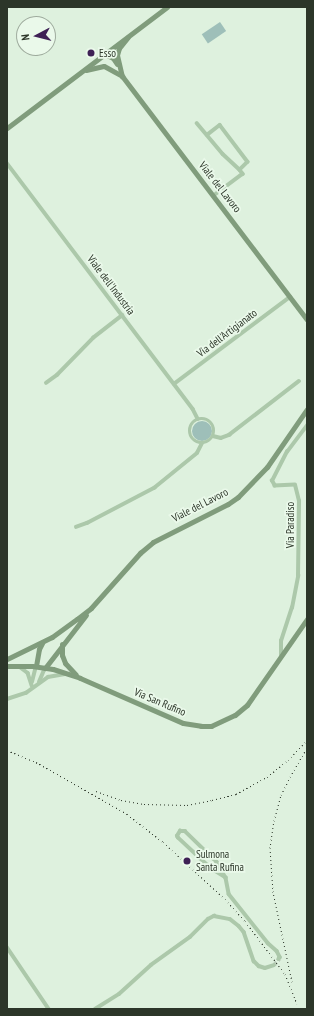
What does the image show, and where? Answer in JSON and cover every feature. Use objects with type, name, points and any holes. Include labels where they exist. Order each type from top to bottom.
[{"type":"street","points":[[158,14],[159,7]]},
{"type":"street","points":[[7,128],[167,7]]},
{"type":"street","points":[[122,76],[118,65],[117,55],[119,48],[128,37]]},
{"type":"street","points":[[104,54],[113,58],[118,65]]},
{"type":"street","points":[[104,54],[106,63],[110,68]]},
{"type":"street","points":[[81,72],[104,66],[122,76]]},
{"type":"street","name":"Viale del Lavoro","points":[[122,76],[307,320]]},
{"type":"street","points":[[197,123],[223,154],[243,174],[214,196]]},
{"type":"street","points":[[207,135],[220,125],[248,162],[240,170]]},
{"type":"street","name":"Viale dell'Industria","points":[[7,163],[193,409],[198,419]]},
{"type":"street","name":"Via dell'Artigianato","points":[[174,384],[290,297]]},
{"type":"street","points":[[46,383],[57,375],[93,338],[122,315]]},
{"type":"street","points":[[213,436],[221,438],[229,435],[299,381]]},
{"type":"street","name":"Viale del Lavoro","points":[[45,668],[63,642],[91,608],[147,546],[171,531],[228,504],[247,489],[267,467],[307,409]]},
{"type":"street","points":[[204,418],[211,423],[214,428],[213,436],[210,440],[202,443],[194,440],[190,433],[191,424],[198,419],[204,418]]},
{"type":"street","name":"Via Paradiso","points":[[282,656],[281,641],[292,608],[298,576],[299,501],[296,485],[274,486],[272,481],[287,452],[307,425]]},
{"type":"street","points":[[76,527],[87,523],[154,488],[197,453],[202,443]]},
{"type":"street","name":"Viale del Lavoro","points":[[7,658],[44,641],[67,627],[91,608]]},
{"type":"street","name":"Via San Rufino","points":[[7,666],[36,666],[69,674],[182,723],[211,726],[228,720],[241,711],[254,696],[307,619]]},
{"type":"street","points":[[34,685],[39,649],[44,641]]},
{"type":"street","points":[[63,642],[61,650],[65,663],[80,678]]},
{"type":"street","points":[[13,665],[28,673],[34,685]]},
{"type":"street","points":[[7,699],[29,691],[45,668]]},
{"type":"street","points":[[34,685],[51,676],[69,674]]},
{"type":"street","points":[[226,878],[210,868],[178,838],[177,836],[180,831],[185,831],[220,865],[226,878],[229,894],[268,943],[277,950],[280,957],[279,959]]},
{"type":"street","points":[[95,1009],[119,994],[151,965],[190,937],[208,919],[214,916],[221,916],[230,919],[239,926],[244,932],[254,961],[259,966],[265,968],[274,965]]},
{"type":"street","points":[[7,947],[49,1009]]},
{"type":"shaded area","points":[[220,22],[226,31],[208,43],[202,34]]},
{"type":"shaded area","points":[[202,421],[209,424],[212,431],[209,438],[202,441],[195,438],[192,431],[195,424]]},
{"type":"tunnel","points":[[274,965],[279,959]]},
{"type":"railway","points":[[96,791],[121,800],[144,804],[187,805],[212,800],[236,794],[267,777],[288,760],[307,740]]},
{"type":"railway","points":[[292,982],[273,892],[270,848],[274,821],[281,795],[307,748]]},
{"type":"railway","points":[[7,750],[40,764]]},
{"type":"railway","points":[[36,762],[127,814],[163,842],[225,899],[245,921],[285,974],[297,1004]]},
{"type":"place","name":"Esso","points":[[91,53]]},
{"type":"place","name":"Sulmona Santa Rufina","points":[[187,861]]}]
